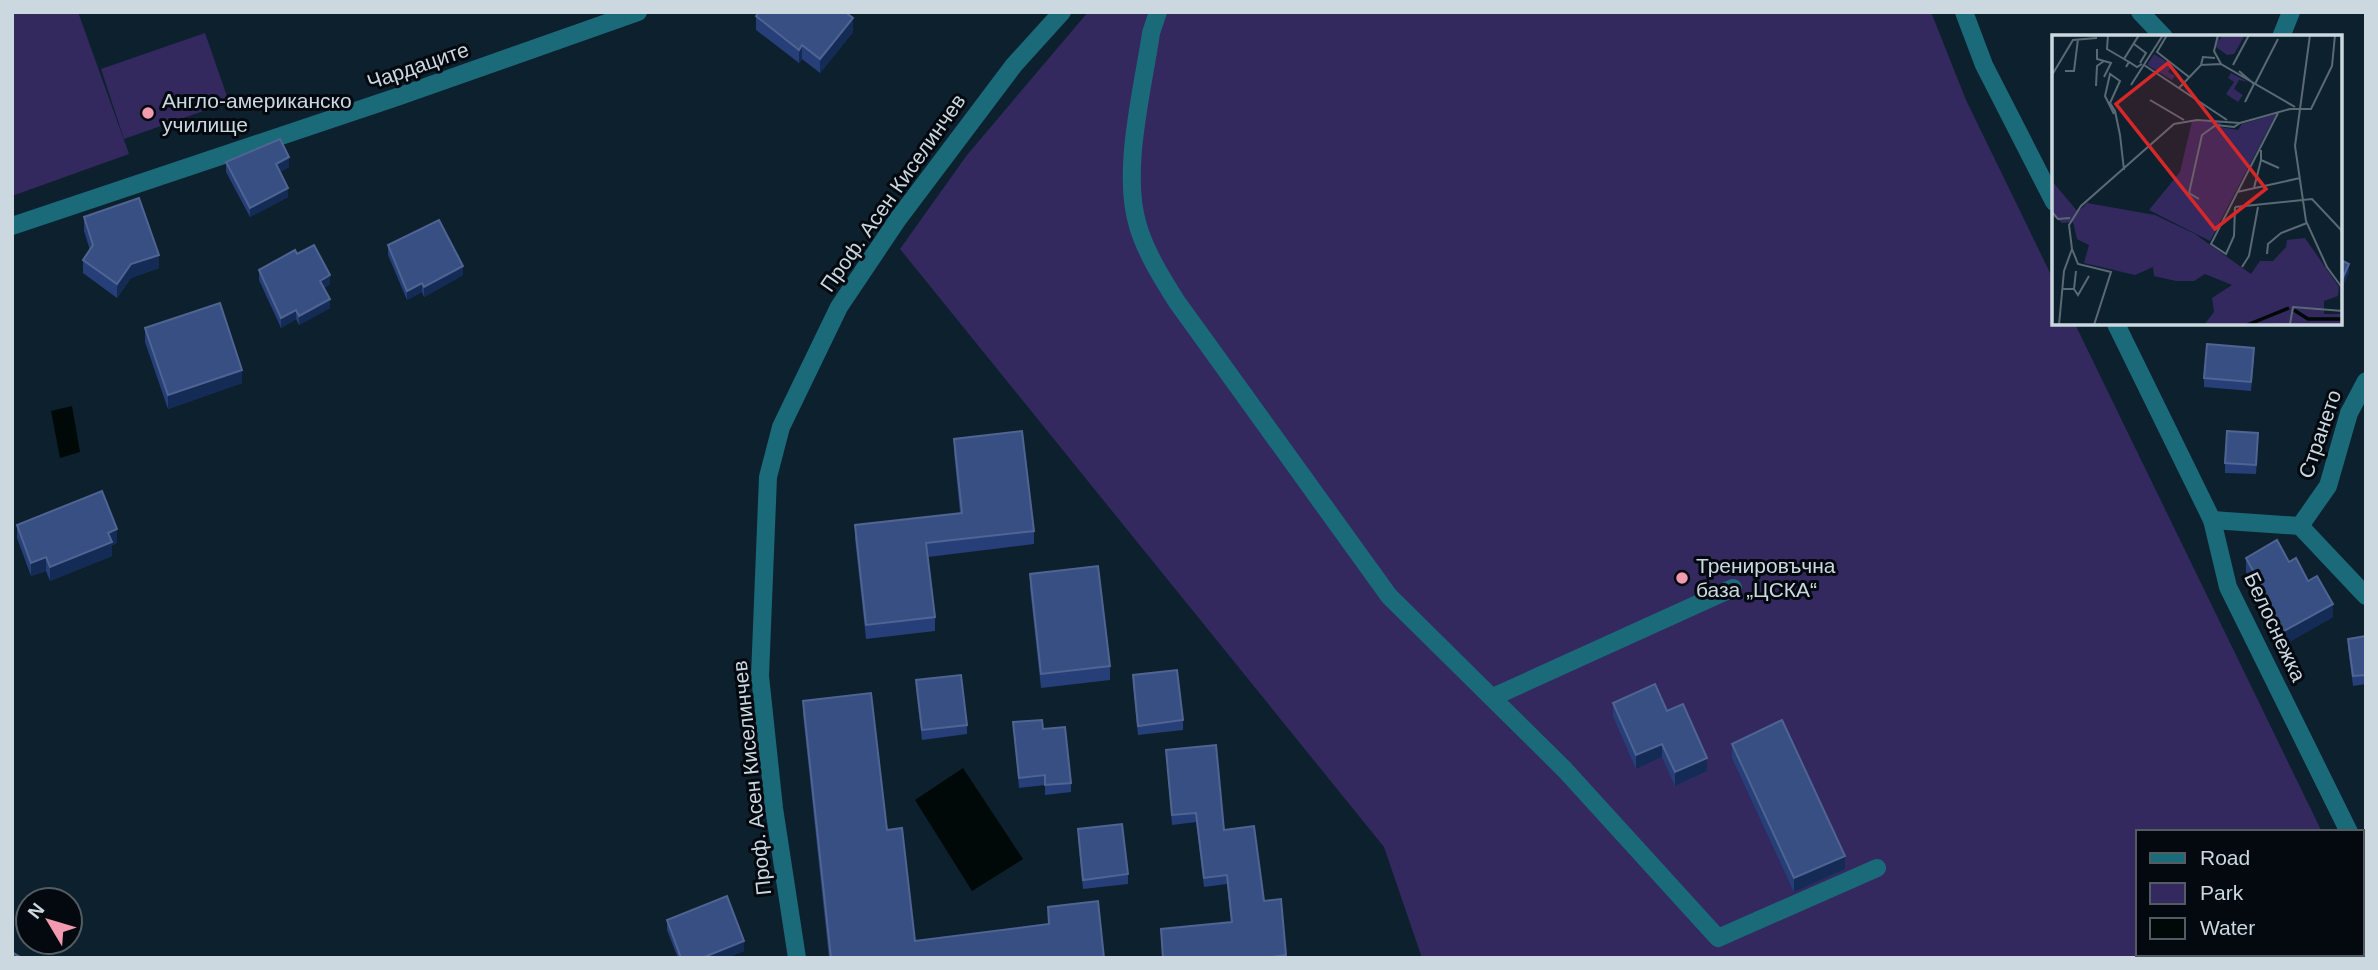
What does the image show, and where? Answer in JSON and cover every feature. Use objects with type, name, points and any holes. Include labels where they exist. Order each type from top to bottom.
[{"type":"street","name":"Чардаците","points":[[12,226],[397,97],[638,12]]},
{"type":"street","name":"Проф. Асен Киселинчев","points":[[797,958],[774,808],[760,676],[768,477],[778,439],[839,307],[898,219],[1014,65],[1062,12]]},
{"type":"street","points":[[1158,12],[1151,33],[1132,175],[1137,224],[1152,260],[1177,303],[1389,596],[1493,697],[1627,836],[1718,938],[1877,868]]},
{"type":"street","points":[[1964,12],[1984,65],[2052,198]]},
{"type":"street","points":[[2140,12],[2162,35]]},
{"type":"street","points":[[2282,35],[2291,12]]},
{"type":"street","name":"Белоснежка","points":[[2117,326],[2212,520],[2228,587],[2348,830]]},
{"type":"street","name":"Странето","points":[[2300,526],[2328,486],[2349,413],[2360,387],[2366,381]]},
{"type":"street","points":[[2212,520],[2300,526],[2366,596]]},
{"type":"street","points":[[1493,697],[1733,588]]},
{"type":"green space","points":[[12,12],[78,12],[129,154],[12,196]]},
{"type":"green space","name":"Тренировъчна база „ЦСКА“","points":[[1088,12],[1931,12],[1966,100],[2052,277],[2052,326],[2076,326],[2321,830],[2136,830],[2136,956],[2364,956],[2364,918],[2366,958],[1422,958],[1384,847],[900,249],[967,155]]},
{"type":"green space","points":[[205,33],[229,102],[124,139],[101,69]]},
{"type":"water","points":[[72,406],[80,452],[60,458],[51,411]]},
{"type":"water","points":[[963,768],[1023,859],[972,891],[915,800]]},
{"type":"building","points":[[759,12],[845,12],[853,18],[820,59],[802,45],[799,50],[756,16]]},
{"type":"building","points":[[280,139],[289,157],[276,164],[288,188],[250,208],[226,162]]},
{"type":"building","points":[[139,198],[159,255],[131,264],[117,284],[83,260],[93,245],[84,217]]},
{"type":"building","points":[[439,220],[463,266],[424,287],[422,283],[407,291],[388,245]]},
{"type":"building","points":[[314,245],[330,275],[320,281],[330,299],[299,316],[296,310],[281,318],[259,270],[295,250],[297,254]]},
{"type":"building","points":[[2343,261],[2349,264],[2343,278]]},
{"type":"building","points":[[220,303],[242,370],[168,395],[145,328]]},
{"type":"building","points":[[2207,344],[2254,348],[2251,382],[2204,378]]},
{"type":"building","points":[[1022,431],[1034,531],[926,543],[935,617],[866,625],[855,525],[962,513],[954,439]]},
{"type":"building","points":[[2227,431],[2258,433],[2256,465],[2225,463]]},
{"type":"building","points":[[102,491],[117,529],[108,533],[112,542],[50,567],[46,557],[31,563],[17,525]]},
{"type":"building","points":[[2277,540],[2289,562],[2296,558],[2308,581],[2317,576],[2333,604],[2284,631],[2257,587],[2261,585],[2246,558]]},
{"type":"building","points":[[1098,566],[1110,666],[1041,674],[1030,574]]},
{"type":"building","points":[[2366,636],[2366,675],[2353,676],[2348,639]]},
{"type":"building","points":[[1177,670],[1183,720],[1138,726],[1133,675]]},
{"type":"building","points":[[961,675],[967,725],[922,730],[916,680]]},
{"type":"building","points":[[1655,684],[1667,711],[1683,704],[1707,758],[1675,772],[1662,744],[1636,755],[1613,703]]},
{"type":"building","points":[[871,693],[887,830],[902,828],[915,941],[1049,924],[1048,907],[1098,901],[1104,958],[831,958],[803,701]]},
{"type":"building","points":[[1042,720],[1043,729],[1065,727],[1071,783],[1045,785],[1045,775],[1019,778],[1013,722]]},
{"type":"building","points":[[1782,720],[1845,856],[1794,878],[1732,744]]},
{"type":"building","points":[[1216,745],[1224,830],[1254,826],[1264,901],[1281,899],[1286,955],[1264,958],[1163,958],[1161,929],[1232,922],[1227,875],[1204,878],[1196,813],[1172,815],[1166,750]]},
{"type":"building","points":[[1122,824],[1128,874],[1083,880],[1078,829]]},
{"type":"building","points":[[727,896],[744,941],[702,958],[681,958],[667,920]]},
{"type":"place","name":"Англо-американско училище","points":[[148,113]]},
{"type":"place","name":"Тренировъчна база „ЦСКА“","points":[[1682,578]]}]
